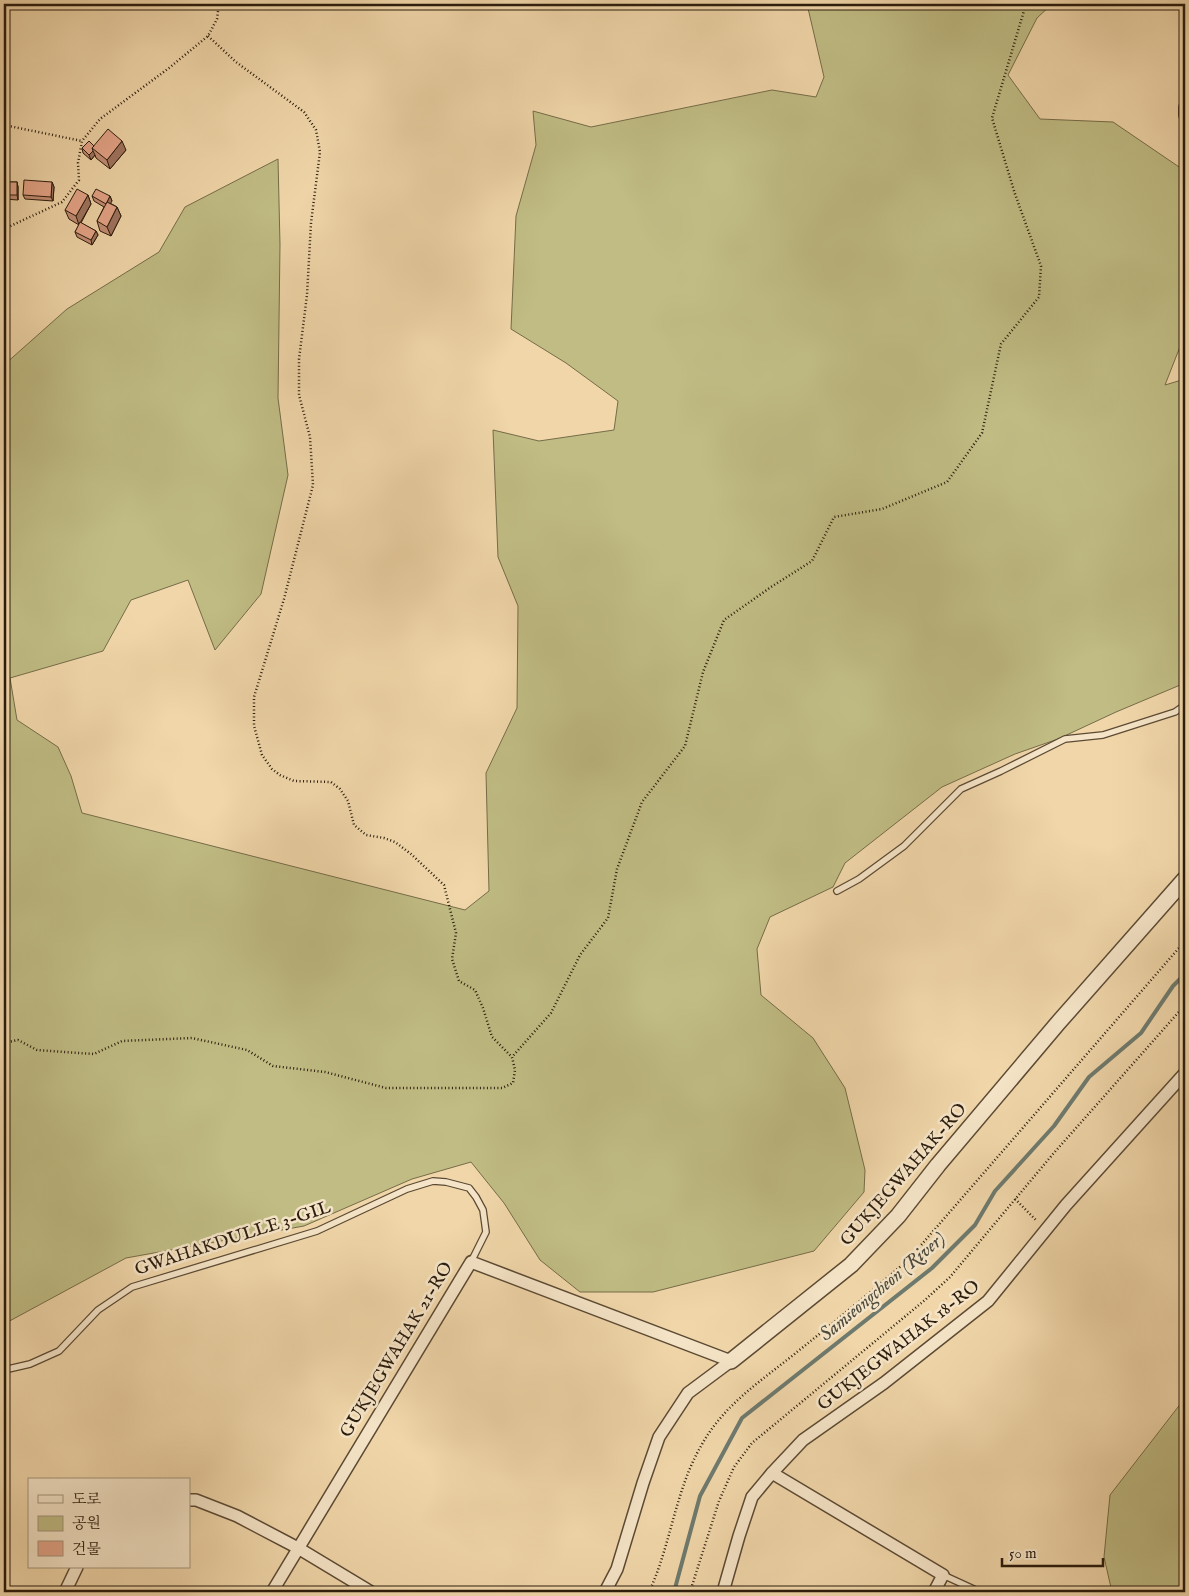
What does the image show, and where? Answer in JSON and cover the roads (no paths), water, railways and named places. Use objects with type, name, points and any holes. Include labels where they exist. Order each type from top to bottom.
[{"type":"street","points":[[1185,107],[1185,115]]},
{"type":"street","name":"GUKJEGWAHAK-RO","points":[[605,1592],[617,1569],[659,1437],[688,1393],[851,1265],[898,1216],[938,1165],[1058,1023],[1185,879]]},
{"type":"street","name":"GUKJEGWAHAK 18-RO","points":[[723,1592],[752,1498],[772,1473],[803,1440],[884,1382],[988,1301],[1066,1205],[1185,1073]]},
{"type":"street","name":"GUKJEGWAHAK 21-RO","points":[[272,1592],[470,1262],[731,1361]]},
{"type":"street","points":[[772,1473],[943,1576],[934,1592]]},
{"type":"street","points":[[190,1500],[196,1500],[237,1516],[298,1548],[371,1592]]},
{"type":"street","points":[[65,1592],[77,1568]]},
{"type":"lane","points":[[837,891],[859,879],[904,846],[961,788],[1001,771],[1065,739],[1103,735],[1175,712],[1185,705]]},
{"type":"lane","name":"GWAHAKDULLE 3-GIL","points":[[4,1370],[30,1364],[60,1352],[98,1310],[132,1288],[317,1231],[407,1188],[433,1181],[469,1188],[480,1203],[486,1232],[470,1262]]},
{"type":"lane","points":[[943,1576],[980,1592]]},
{"type":"waterway","name":"Samseongcheon (River)","points":[[674,1592],[700,1496],[742,1418],[932,1268],[975,1225],[995,1191],[1054,1126],[1089,1077],[1141,1033],[1173,986],[1185,974]]}]
